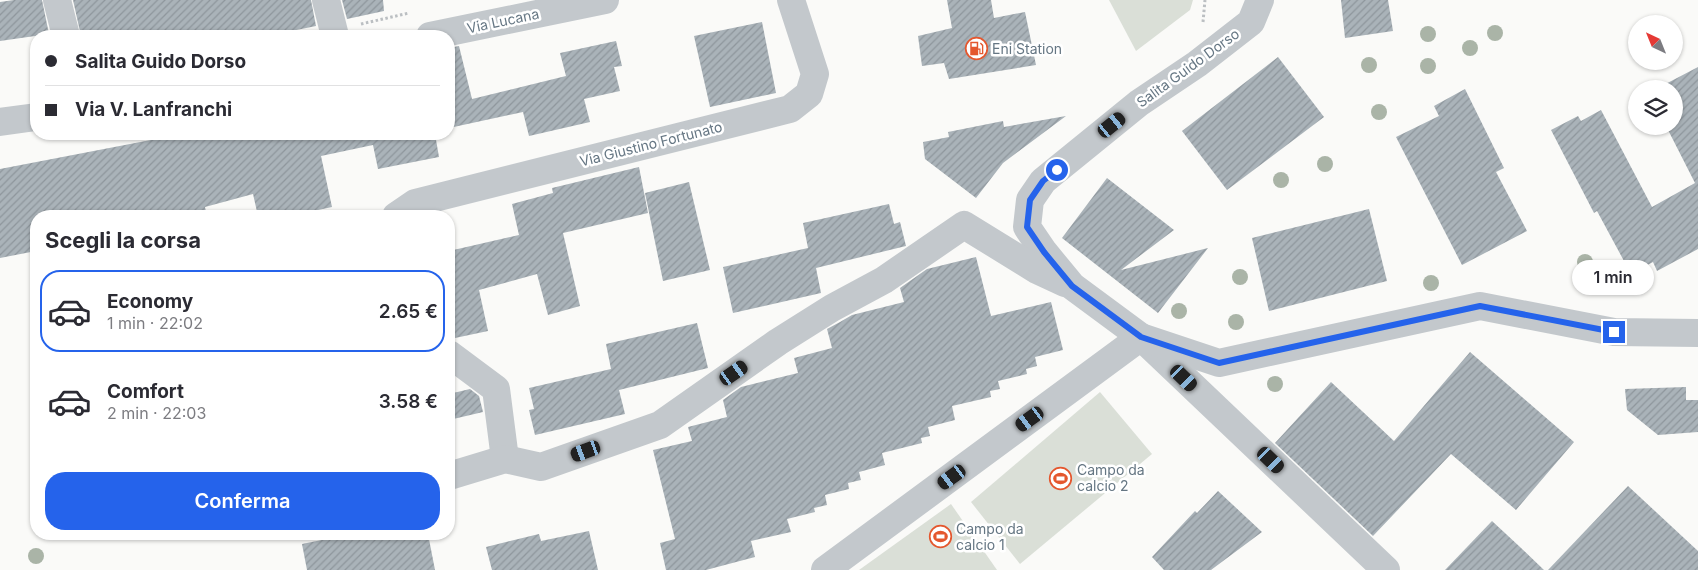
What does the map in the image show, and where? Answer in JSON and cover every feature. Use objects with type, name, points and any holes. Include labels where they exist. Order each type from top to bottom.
[{"type":"street","points":[[57,0],[64,30]]},
{"type":"street","points":[[326,0],[333,30]]},
{"type":"street","name":"Via Lucana","points":[[455,31],[605,0]]},
{"type":"street","name":"Via Giustino Fortunato","points":[[405,210],[415,203],[790,108],[808,94],[815,74],[791,0]]},
{"type":"street","name":"Salita Guido Dorso","points":[[1260,0],[1252,22],[1197,64],[1140,103],[1043,181],[1030,200],[1027,227],[1044,252],[1072,286],[1141,337],[1386,570]]},
{"type":"street","points":[[0,122],[30,118]]},
{"type":"street","points":[[455,474],[505,459],[541,468],[660,426],[778,342],[832,308],[884,280],[964,225],[1037,270],[1072,286]]},
{"type":"street","points":[[825,570],[1141,337],[1219,363],[1480,306],[1614,332],[1698,333]]},
{"type":"street","points":[[455,359],[496,389],[505,459]]},
{"type":"path","points":[[346,30],[411,13]]},
{"type":"shaded area","points":[[1109,0],[1193,0],[1190,10],[1136,51]]},
{"type":"shaded area","name":"Campo da calcio 2","points":[[1100,392],[1152,454],[1020,564],[971,502]]},
{"type":"shaded area","name":"Campo da calcio 1","points":[[951,504],[997,570],[859,570]]},
{"type":"building","points":[[42,0],[48,30],[30,30],[30,37],[0,41],[0,2]]},
{"type":"building","points":[[73,0],[311,0],[316,26],[296,30],[80,30]]},
{"type":"building","points":[[342,0],[383,0],[384,11],[347,19]]},
{"type":"building","name":"Eni Station","points":[[947,0],[991,0],[994,18],[1025,12],[1036,65],[949,79],[944,63],[922,66],[918,36],[952,28]]},
{"type":"building","points":[[1341,0],[1388,0],[1393,31],[1345,38]]},
{"type":"building","points":[[762,22],[776,93],[710,107],[694,36]]},
{"type":"building","points":[[616,41],[622,66],[614,67],[620,91],[584,99],[590,122],[529,136],[523,112],[455,127],[455,47],[459,46],[472,99],[566,76],[560,53]]},
{"type":"building","points":[[1278,57],[1324,117],[1227,190],[1182,131]]},
{"type":"building","points":[[1698,67],[1698,249],[1657,271],[1653,262],[1631,274],[1597,211],[1594,213],[1551,130],[1578,116],[1581,121],[1601,110],[1652,207],[1695,183],[1671,135],[1683,135],[1683,80],[1673,80]]},
{"type":"building","points":[[1465,89],[1504,168],[1496,172],[1527,231],[1462,265],[1396,137],[1439,116],[1434,106]]},
{"type":"building","points":[[1066,116],[1003,163],[976,198],[925,159],[923,142],[949,137],[948,132],[1003,121],[1004,127]]},
{"type":"building","points":[[151,140],[436,140],[439,157],[378,169],[373,145],[321,156],[332,207],[318,210],[257,210],[253,194],[205,207],[206,210],[30,210],[30,252],[0,258],[0,169]]},
{"type":"building","points":[[639,167],[648,213],[563,233],[580,306],[548,315],[537,274],[479,290],[488,331],[455,338],[455,250],[519,235],[512,204],[553,193],[552,188]]},
{"type":"building","points":[[1107,178],[1174,230],[1121,270],[1208,248],[1158,313],[1062,238]]},
{"type":"building","points":[[689,182],[710,270],[663,281],[645,193]]},
{"type":"building","points":[[889,204],[894,224],[900,222],[906,246],[816,268],[821,293],[733,313],[723,267],[808,248],[803,223]]},
{"type":"building","points":[[1369,209],[1387,281],[1269,311],[1252,238]]},
{"type":"building","points":[[976,257],[991,316],[1051,302],[1063,350],[1035,357],[1037,366],[1026,369],[1027,374],[998,381],[1000,389],[990,391],[991,397],[952,406],[955,420],[928,427],[930,436],[921,438],[922,443],[882,453],[885,465],[859,472],[861,480],[848,483],[849,489],[825,495],[827,505],[814,508],[815,512],[787,519],[791,532],[751,541],[755,557],[706,570],[666,570],[660,543],[675,539],[653,450],[692,441],[688,427],[727,417],[723,400],[741,387],[798,373],[794,358],[832,348],[827,329],[852,315],[904,302],[900,288],[927,269]]},
{"type":"building","points":[[697,323],[708,368],[619,390],[625,414],[535,435],[529,410],[534,409],[529,388],[611,369],[606,344]]},
{"type":"building","points":[[1470,352],[1574,442],[1516,510],[1451,454],[1373,536],[1275,443],[1331,382],[1394,441]]},
{"type":"building","points":[[1686,387],[1686,400],[1698,400],[1698,432],[1658,435],[1627,410],[1625,389]]},
{"type":"building","points":[[470,389],[479,396],[483,412],[455,419],[455,393]]},
{"type":"building","points":[[1628,486],[1698,551],[1698,570],[1548,570]]},
{"type":"building","points":[[1218,491],[1262,532],[1211,570],[1164,570],[1152,557],[1195,511],[1197,513]]},
{"type":"building","points":[[1492,521],[1520,547],[1544,570],[1445,570]]},
{"type":"building","points":[[589,531],[598,570],[492,570],[486,547],[539,534],[541,541]]},
{"type":"building","points":[[322,540],[429,540],[435,570],[307,570],[302,544]]},
{"type":"place","name":"Eni Station","points":[[976,49]]},
{"type":"place","name":"Campo da calcio 2","points":[[1061,478]]},
{"type":"place","name":"Campo da calcio 1","points":[[940,537]]},
{"type":"route","points":[[1057,170],[1043,181],[1030,200],[1027,227],[1044,252],[1072,286],[1141,337],[1219,363],[1480,306],[1614,332]]}]
